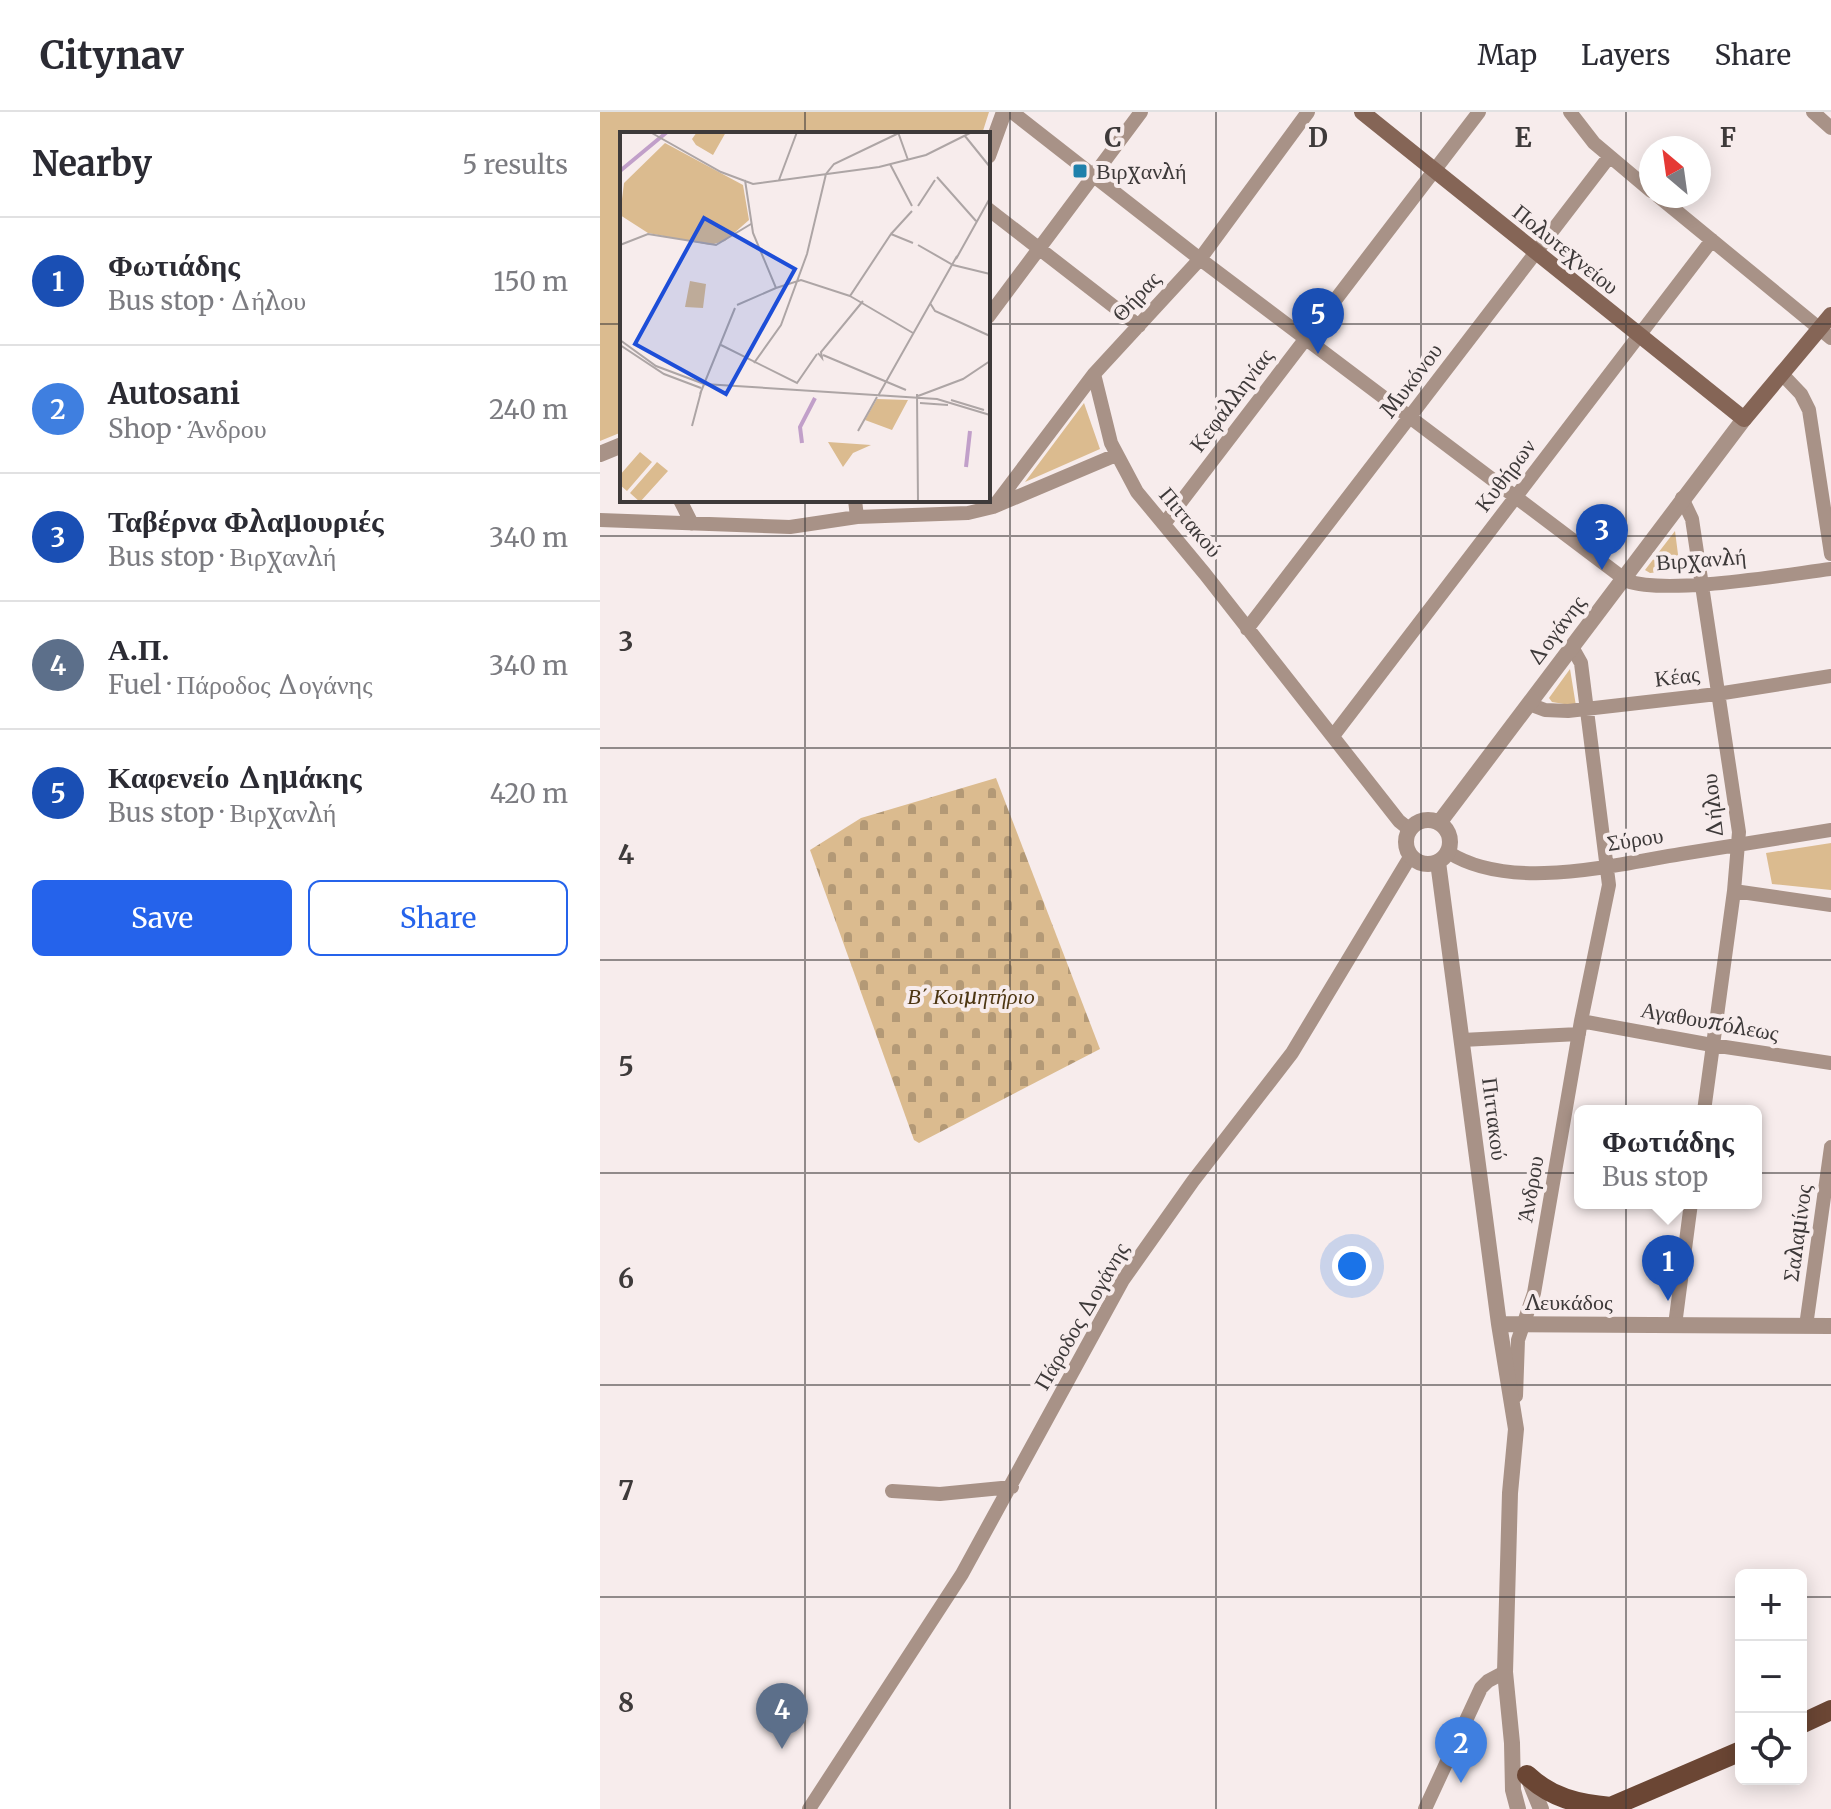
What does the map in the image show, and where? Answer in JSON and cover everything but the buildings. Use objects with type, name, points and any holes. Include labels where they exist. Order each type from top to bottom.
[{"type":"main road","name":"Πολυτεχνείου","points":[[1362,112],[1744,419]]},
{"type":"main road","name":"Δογάνης","points":[[1744,419],[1781,373],[1825,333],[1831,315]]},
{"type":"main road","points":[[1807,1721],[1831,1710]]},
{"type":"main road","points":[[1527,1775],[1555,1796],[1608,1808],[1735,1754]]},
{"type":"street","points":[[990,150],[1004,112]]},
{"type":"street","name":"Βιρχανλή","points":[[1012,112],[1409,419],[1622,578],[1642,585],[1701,583],[1831,569]]},
{"type":"street","points":[[990,314],[1141,112]]},
{"type":"street","name":"Θήρας","points":[[993,507],[1094,374],[1200,259],[1308,112]]},
{"type":"street","name":"Κεφαλληνίας","points":[[1164,524],[1479,112]]},
{"type":"street","points":[[1570,112],[1609,157],[1639,181]]},
{"type":"street","points":[[1813,112],[1831,128]]},
{"type":"street","name":"Μυκόνου","points":[[1247,629],[1609,157]]},
{"type":"street","points":[[1673,208],[1825,333]]},
{"type":"street","points":[[990,211],[1139,326]]},
{"type":"street","name":"Κυθήρων","points":[[1333,736],[1712,240]]},
{"type":"street","points":[[1781,373],[1801,394],[1810,412],[1831,554]]},
{"type":"street","name":"Πιττακού","points":[[1094,374],[1116,455],[1137,492],[1399,821],[1409,829]]},
{"type":"street","name":"Δογάνης","points":[[1439,823],[1744,419]]},
{"type":"street","points":[[600,454],[620,446]]},
{"type":"street","points":[[600,520],[769,527],[820,524],[857,517],[968,513],[993,507],[1116,455]]},
{"type":"street","name":"Δήλου","points":[[1682,498],[1692,519],[1736,806],[1739,845],[1705,1105]]},
{"type":"street","points":[[681,502],[692,524]]},
{"type":"street","points":[[855,502],[857,517]]},
{"type":"street","name":"Άνδρου","points":[[1518,1809],[1513,1790],[1505,1672],[1510,1493],[1516,1429],[1516,1350],[1534,1293],[1580,1028],[1608,892],[1608,866],[1581,663],[1572,647]]},
{"type":"street","name":"Κέας","points":[[1529,704],[1552,711],[1586,709],[1717,694],[1831,676]]},
{"type":"street","points":[[1426,820],[1439,823],[1449,835],[1443,857],[1422,864],[1410,857],[1405,843],[1409,829],[1426,820]]},
{"type":"street","name":"Σύρου","points":[[1443,857],[1504,870],[1570,870],[1831,830]]},
{"type":"street","name":"Πάροδος Δογάνης","points":[[809,1809],[962,1574],[1123,1280],[1193,1181],[1292,1053],[1410,857]]},
{"type":"street","name":"Πιττακού","points":[[1443,857],[1462,1040],[1499,1324],[1516,1429]]},
{"type":"street","points":[[1734,891],[1831,905]]},
{"type":"street","name":"Αγαθουπόλεως","points":[[1462,1040],[1580,1028],[1831,1063]]},
{"type":"street","name":"Σαλαμίνος","points":[[1806,1326],[1831,1147]]},
{"type":"street","points":[[1675,1325],[1690,1209]]},
{"type":"street","name":"Λευκάδος","points":[[1499,1324],[1831,1326]]},
{"type":"street","points":[[892,1491],[940,1494],[1012,1487]]},
{"type":"street","points":[[1425,1809],[1481,1688],[1505,1672]]},
{"type":"street","points":[[1512,1743],[1541,1809]]},
{"type":"green space","points":[[600,112],[989,112],[983,132],[620,132],[620,433],[600,441]]},
{"type":"green space","points":[[1084,403],[1100,449],[1025,482]]},
{"type":"green space","points":[[1675,531],[1680,570],[1650,573],[1645,570]]},
{"type":"green space","points":[[1570,669],[1576,706],[1552,702],[1549,698]]},
{"type":"green space","name":"Β΄ Κοιμητήριο","points":[[996,778],[1100,1049],[919,1143],[914,1140],[810,850],[861,818]]},
{"type":"green space","points":[[1831,843],[1831,890],[1772,884],[1766,853]]},
{"type":"place","name":"Βιρχανλή","points":[[1080,171]]},
{"type":"place","name":"Καφενείο Δημάκης","points":[[1318,354]]},
{"type":"place","name":"Ταβέρνα Φλαμουριές","points":[[1602,570]]},
{"type":"place","name":"Φωτιάδης","points":[[1668,1301]]},
{"type":"place","name":"Α.Π.","points":[[782,1749]]},
{"type":"place","name":"Autosani","points":[[1461,1783]]}]
